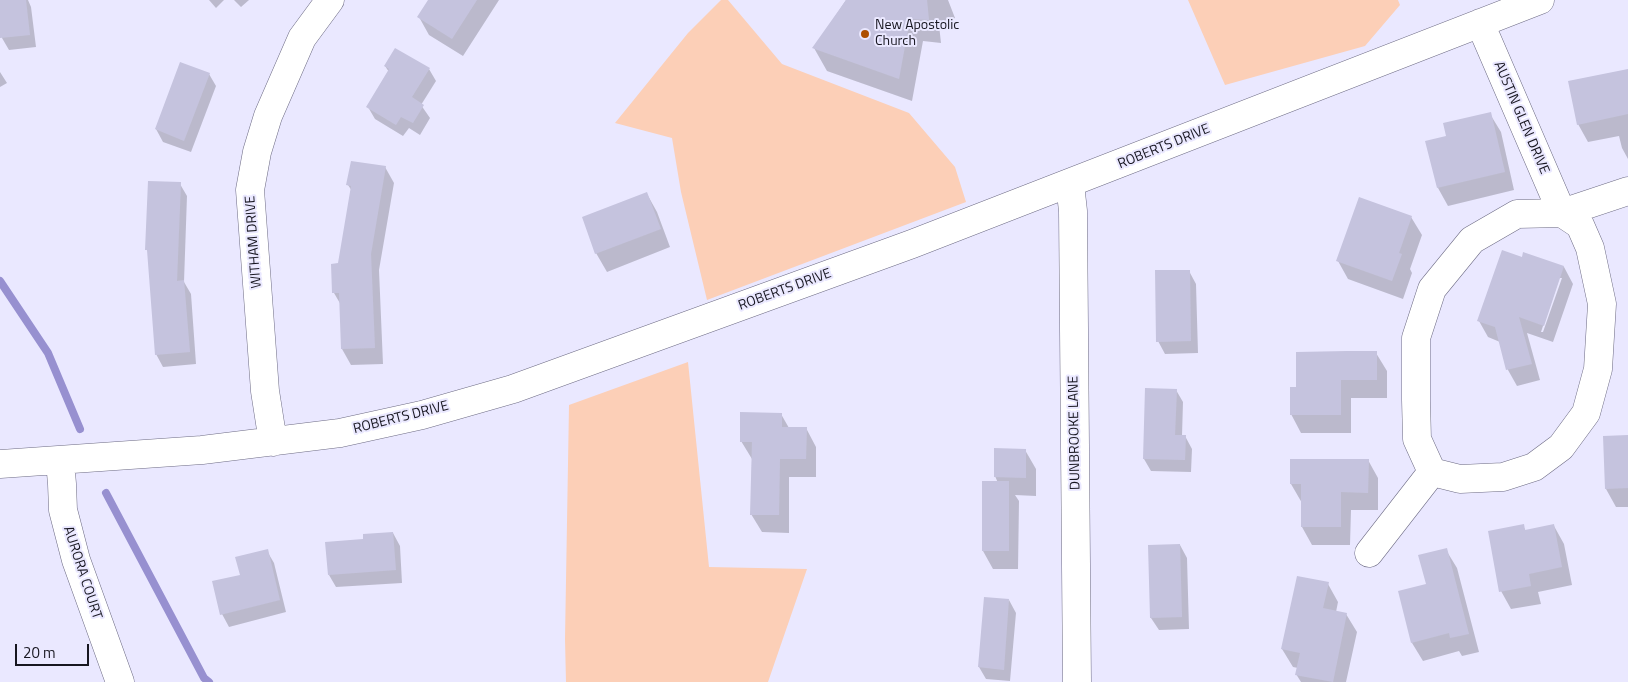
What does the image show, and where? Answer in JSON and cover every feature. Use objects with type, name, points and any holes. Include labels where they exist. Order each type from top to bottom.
[{"type":"street","name":"WITHAM DRIVE","points":[[274,442],[265,392],[250,190],[257,152],[268,116],[302,38],[330,0]]},
{"type":"street","name":"ROBERTS DRIVE","points":[[0,464],[202,450],[340,433],[422,415],[513,389],[912,244],[1540,0]]},
{"type":"street","name":"AUSTIN GLEN DRIVE","points":[[1432,472],[1460,479],[1503,477],[1534,467],[1561,447],[1586,413],[1598,368],[1602,304],[1590,248],[1580,224],[1562,213],[1480,23]]},
{"type":"street","name":"DUNBROOKE LANE","points":[[1070,184],[1073,211],[1077,682]]},
{"type":"street","points":[[1370,553],[1432,472],[1417,439],[1416,338],[1432,289],[1472,240],[1517,214],[1562,213],[1628,191]]},
{"type":"street","name":"AURORA COURT","points":[[60,461],[63,510],[76,560],[120,682]]},
{"type":"shaded area","points":[[721,0],[728,0],[782,64],[909,113],[955,167],[966,202],[707,300],[681,192],[672,138],[615,123],[688,33]]},
{"type":"shaded area","points":[[1188,0],[1398,0],[1400,5],[1365,46],[1225,85]]},
{"type":"shaded area","points":[[688,362],[709,567],[807,569],[768,682],[566,682],[569,405]]},
{"type":"building","points":[[0,0],[26,0],[30,35],[0,38]]},
{"type":"building","points":[[428,0],[477,0],[452,39],[417,17]]},
{"type":"building","name":"New Apostolic Church","points":[[846,0],[927,0],[929,20],[910,19],[899,79],[812,48]]},
{"type":"building","points":[[395,48],[430,68],[412,97],[424,105],[413,123],[401,117],[396,125],[366,107],[389,69],[384,66]]},
{"type":"building","points":[[180,62],[210,73],[184,141],[155,129]]},
{"type":"building","points":[[1628,69],[1628,114],[1577,125],[1568,81]]},
{"type":"building","points":[[1491,112],[1505,172],[1437,188],[1425,141],[1446,136],[1443,123]]},
{"type":"building","points":[[351,161],[386,166],[371,254],[375,348],[341,349],[339,293],[332,293],[331,264],[338,263],[351,186],[346,185]]},
{"type":"building","points":[[148,181],[181,182],[177,281],[184,280],[190,352],[155,355],[147,250],[145,250]]},
{"type":"building","points":[[647,192],[661,229],[595,254],[582,217]]},
{"type":"building","points":[[1359,197],[1412,216],[1399,253],[1402,254],[1392,281],[1336,261]]},
{"type":"building","points":[[1502,250],[1522,257],[1523,252],[1564,266],[1544,326],[1519,317],[1532,364],[1506,370],[1495,327],[1477,321]]},
{"type":"building","points":[[1155,270],[1190,270],[1191,341],[1156,342]]},
{"type":"building","points":[[1377,351],[1377,380],[1341,380],[1341,415],[1290,415],[1290,387],[1296,387],[1296,352]]},
{"type":"building","points":[[1145,388],[1177,389],[1175,435],[1186,435],[1185,460],[1143,459]]},
{"type":"building","points":[[740,412],[782,413],[782,427],[807,427],[806,459],[780,459],[779,515],[750,515],[752,442],[740,442]]},
{"type":"building","points":[[1628,435],[1628,488],[1605,489],[1603,436]]},
{"type":"building","points":[[994,448],[1026,449],[1026,478],[994,477]]},
{"type":"building","points":[[1290,459],[1369,459],[1368,493],[1341,492],[1341,527],[1301,527],[1301,484],[1290,484]]},
{"type":"building","points":[[982,481],[1009,481],[1009,551],[982,551]]},
{"type":"building","points":[[1524,524],[1525,530],[1554,524],[1562,567],[1529,574],[1531,586],[1499,592],[1488,531]]},
{"type":"building","points":[[393,532],[396,570],[328,575],[325,542],[363,539],[363,534]]},
{"type":"building","points":[[1180,544],[1182,617],[1150,618],[1148,545]]},
{"type":"building","points":[[1447,548],[1469,634],[1450,638],[1449,633],[1411,643],[1398,591],[1426,584],[1418,555]]},
{"type":"building","points":[[268,549],[280,600],[220,615],[212,581],[240,575],[235,557]]},
{"type":"building","points":[[1297,576],[1329,582],[1323,608],[1347,613],[1333,682],[1295,675],[1300,653],[1281,649]]},
{"type":"building","points":[[984,597],[1009,599],[1004,670],[978,667]]},
{"type":"waterway","points":[[0,281],[48,353],[80,429]]},
{"type":"waterway","points":[[106,493],[204,678],[209,682]]},
{"type":"place","name":"New Apostolic Church","points":[[865,34]]}]
